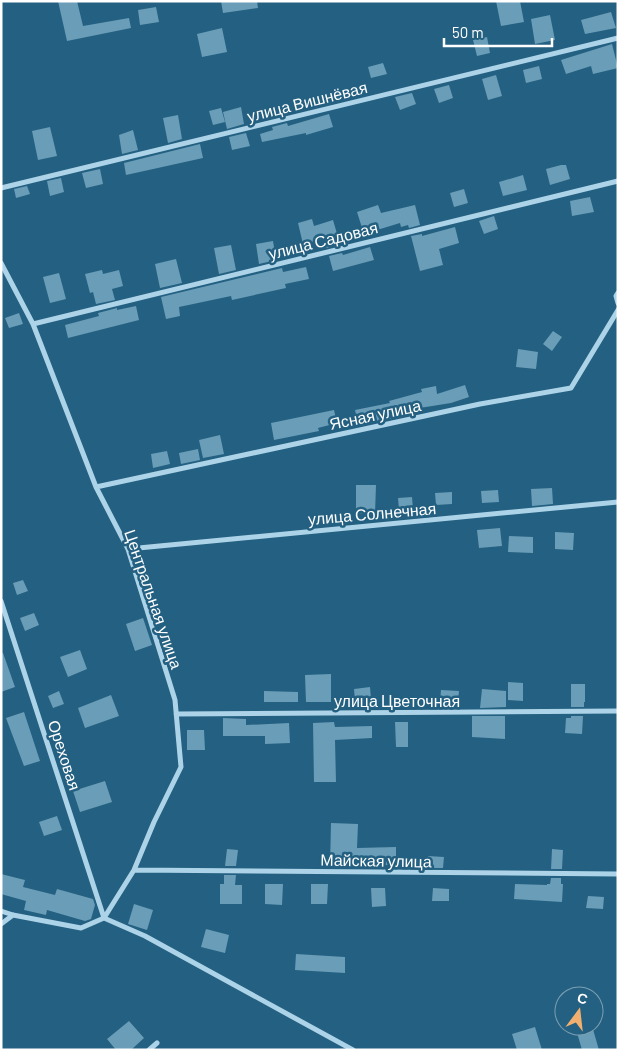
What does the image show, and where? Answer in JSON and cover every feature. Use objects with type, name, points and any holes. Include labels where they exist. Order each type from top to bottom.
[{"type":"street","name":"улица Вишнёвая","points":[[1,188],[618,38]]},
{"type":"street","name":"улица Садовая","points":[[33,324],[618,181]]},
{"type":"street","name":"Центральная улица","points":[[1,263],[33,324],[96,487],[128,549],[175,700],[181,767],[154,822],[134,870],[104,918]]},
{"type":"street","points":[[618,293],[616,296],[618,303]]},
{"type":"street","name":"Ясная улица","points":[[96,487],[480,404],[571,388],[618,310]]},
{"type":"street","name":"улица Солнечная","points":[[128,549],[618,502]]},
{"type":"street","name":"Ореховая","points":[[1,601],[104,918]]},
{"type":"street","name":"улица Цветочная","points":[[176,714],[618,712]]},
{"type":"street","name":"Майская улица","points":[[134,870],[618,874]]},
{"type":"street","points":[[1,911],[81,928],[104,918],[145,936],[353,1050]]},
{"type":"street","points":[[1,924],[13,915]]},
{"type":"street","points":[[149,1050],[157,1044]]},
{"type":"building","points":[[58,1],[77,1],[83,26],[129,18],[131,28],[67,41]]},
{"type":"building","points":[[221,1],[257,1],[258,8],[223,13]]},
{"type":"building","points":[[496,1],[520,1],[524,22],[501,26]]},
{"type":"building","points":[[156,7],[159,22],[140,25],[138,10]]},
{"type":"building","points":[[611,12],[616,28],[585,34],[581,20]]},
{"type":"building","points":[[550,15],[555,40],[535,44],[531,19]]},
{"type":"building","points":[[222,28],[227,52],[202,57],[197,34]]},
{"type":"building","points":[[487,37],[490,53],[477,56],[473,40]]},
{"type":"building","points":[[612,44],[618,68],[593,74],[591,66],[566,74],[561,60]]},
{"type":"building","points":[[383,63],[387,74],[371,78],[368,67]]},
{"type":"building","points":[[539,66],[542,79],[526,83],[523,70]]},
{"type":"building","points":[[496,75],[502,96],[488,100],[482,79]]},
{"type":"building","points":[[449,85],[453,98],[439,103],[434,89]]},
{"type":"building","points":[[412,93],[416,104],[400,110],[395,97]]},
{"type":"building","points":[[241,107],[244,124],[227,129],[223,112]]},
{"type":"building","points":[[221,108],[225,122],[213,125],[209,111]]},
{"type":"building","points":[[329,114],[333,127],[306,135],[306,133],[262,142],[260,134],[273,130],[272,127],[287,123],[288,126]]},
{"type":"building","points":[[178,115],[182,139],[168,143],[163,118]]},
{"type":"building","points":[[50,127],[57,156],[38,160],[32,131]]},
{"type":"building","points":[[133,130],[138,150],[122,154],[119,135]]},
{"type":"building","points":[[246,133],[250,146],[232,150],[229,137]]},
{"type":"building","points":[[200,144],[203,158],[126,175],[124,163]]},
{"type":"building","points":[[566,165],[570,179],[550,185],[546,169]]},
{"type":"building","points":[[100,169],[103,184],[86,188],[82,173]]},
{"type":"building","points":[[523,175],[527,190],[503,196],[499,182]]},
{"type":"building","points":[[61,178],[64,192],[50,196],[47,181]]},
{"type":"building","points":[[27,186],[30,194],[16,198],[14,189]]},
{"type":"building","points":[[464,189],[468,203],[454,207],[450,193]]},
{"type":"building","points":[[590,197],[594,212],[572,216],[570,201]]},
{"type":"building","points":[[378,205],[381,213],[415,205],[420,225],[409,228],[408,225],[401,227],[400,223],[364,234],[357,212]]},
{"type":"building","points":[[494,216],[498,229],[484,234],[479,221]]},
{"type":"building","points":[[312,219],[314,226],[333,220],[340,244],[326,248],[323,239],[303,244],[298,223]]},
{"type":"building","points":[[455,227],[459,243],[439,249],[443,265],[420,271],[411,236],[422,234],[422,236]]},
{"type":"building","points":[[273,241],[276,260],[259,264],[256,244]]},
{"type":"building","points":[[231,245],[236,270],[219,274],[214,248]]},
{"type":"building","points":[[370,247],[374,260],[333,271],[329,256],[342,253],[343,255]]},
{"type":"building","points":[[176,259],[182,283],[160,288],[155,264]]},
{"type":"building","points":[[306,267],[309,279],[285,284],[286,288],[232,300],[231,296],[179,307],[180,316],[166,319],[161,297],[282,268],[283,272]]},
{"type":"building","points":[[102,270],[103,274],[119,270],[123,286],[112,289],[115,300],[96,304],[93,292],[90,293],[85,274]]},
{"type":"building","points":[[59,273],[66,299],[50,303],[43,277]]},
{"type":"building","points":[[136,306],[139,320],[68,338],[65,325],[99,316],[98,313]]},
{"type":"building","points":[[19,313],[23,324],[9,328],[5,318]]},
{"type":"building","points":[[553,331],[562,337],[552,351],[543,344]]},
{"type":"building","points":[[518,349],[538,352],[536,369],[516,367]]},
{"type":"building","points":[[465,385],[469,397],[451,403],[407,410],[408,414],[396,418],[358,424],[355,410],[390,403],[389,401],[422,392],[421,389],[436,386],[437,394]]},
{"type":"building","points":[[334,410],[337,423],[318,428],[319,431],[274,440],[271,423]]},
{"type":"building","points":[[220,435],[224,454],[203,458],[199,440]]},
{"type":"building","points":[[198,449],[200,460],[181,464],[179,453]]},
{"type":"building","points":[[167,451],[170,464],[153,468],[151,454]]},
{"type":"building","points":[[356,485],[376,485],[375,514],[356,513]]},
{"type":"building","points":[[552,488],[553,504],[532,506],[531,489]]},
{"type":"building","points":[[498,490],[499,502],[482,503],[481,491]]},
{"type":"building","points":[[452,492],[452,504],[436,505],[435,493]]},
{"type":"building","points":[[412,497],[413,509],[399,510],[398,498]]},
{"type":"building","points":[[500,528],[502,546],[479,548],[477,530]]},
{"type":"building","points":[[555,532],[574,533],[573,550],[555,549]]},
{"type":"building","points":[[509,536],[533,537],[533,553],[508,552]]},
{"type":"building","points":[[23,580],[28,591],[17,595],[13,583]]},
{"type":"building","points":[[34,613],[39,625],[25,631],[20,618]]},
{"type":"building","points":[[143,618],[152,645],[135,651],[126,624]]},
{"type":"building","points":[[80,650],[87,669],[68,677],[60,657]]},
{"type":"building","points":[[1,653],[3,653],[15,687],[1,692]]},
{"type":"building","points":[[331,674],[331,702],[306,702],[305,675]]},
{"type":"building","points":[[508,682],[523,683],[523,701],[508,700]]},
{"type":"building","points":[[571,684],[585,684],[584,707],[571,707]]},
{"type":"building","points":[[370,687],[371,699],[355,701],[354,689]]},
{"type":"building","points":[[482,689],[506,691],[506,707],[480,708]]},
{"type":"building","points":[[441,690],[459,691],[458,703],[440,702]]},
{"type":"building","points":[[59,691],[64,704],[53,708],[48,696]]},
{"type":"building","points":[[264,691],[298,692],[298,702],[264,702]]},
{"type":"building","points":[[111,695],[119,716],[85,728],[78,708]]},
{"type":"building","points":[[24,712],[40,761],[24,766],[6,718]]},
{"type":"building","points":[[472,716],[505,716],[505,739],[472,737]]},
{"type":"building","points":[[571,716],[583,716],[582,734],[565,733],[566,718],[571,718]]},
{"type":"building","points":[[223,718],[246,719],[246,725],[289,723],[290,743],[265,744],[265,736],[223,736]]},
{"type":"building","points":[[334,722],[335,727],[372,726],[372,738],[335,740],[336,782],[314,782],[313,723]]},
{"type":"building","points":[[395,722],[408,722],[408,747],[396,747]]},
{"type":"building","points":[[187,730],[204,730],[205,750],[187,750]]},
{"type":"building","points":[[105,781],[112,802],[80,812],[73,791]]},
{"type":"building","points":[[57,816],[62,830],[44,836],[39,822]]},
{"type":"building","points":[[331,823],[358,824],[357,848],[396,847],[396,865],[330,867]]},
{"type":"building","points":[[227,849],[238,850],[236,866],[225,866]]},
{"type":"building","points":[[552,849],[563,850],[562,869],[551,869]]},
{"type":"building","points":[[428,856],[444,857],[443,868],[427,868]]},
{"type":"building","points":[[1,874],[25,880],[23,887],[55,895],[57,889],[93,899],[95,905],[91,919],[85,921],[47,910],[46,915],[24,910],[26,901],[1,894]]},
{"type":"building","points":[[224,875],[236,875],[235,885],[242,885],[242,904],[220,904],[220,884],[224,884]]},
{"type":"building","points":[[551,878],[561,878],[561,884],[563,884],[562,902],[514,899],[515,884],[547,885],[550,884]]},
{"type":"building","points":[[265,884],[283,884],[282,905],[265,904]]},
{"type":"building","points":[[311,884],[328,884],[327,904],[311,904]]},
{"type":"building","points":[[371,888],[385,888],[386,906],[372,907]]},
{"type":"building","points":[[433,888],[449,889],[449,901],[432,901]]},
{"type":"building","points":[[588,896],[604,897],[603,909],[586,908]]},
{"type":"building","points":[[134,904],[153,910],[147,930],[128,924]]},
{"type":"building","points":[[206,929],[229,935],[225,953],[201,947]]},
{"type":"building","points":[[296,954],[345,957],[345,973],[295,970]]},
{"type":"building","points":[[129,1021],[144,1038],[131,1050],[116,1050],[107,1039]]},
{"type":"building","points":[[535,1027],[542,1050],[517,1050],[512,1034]]},
{"type":"building","points":[[578,1036],[595,1036],[599,1050],[582,1050]]}]
